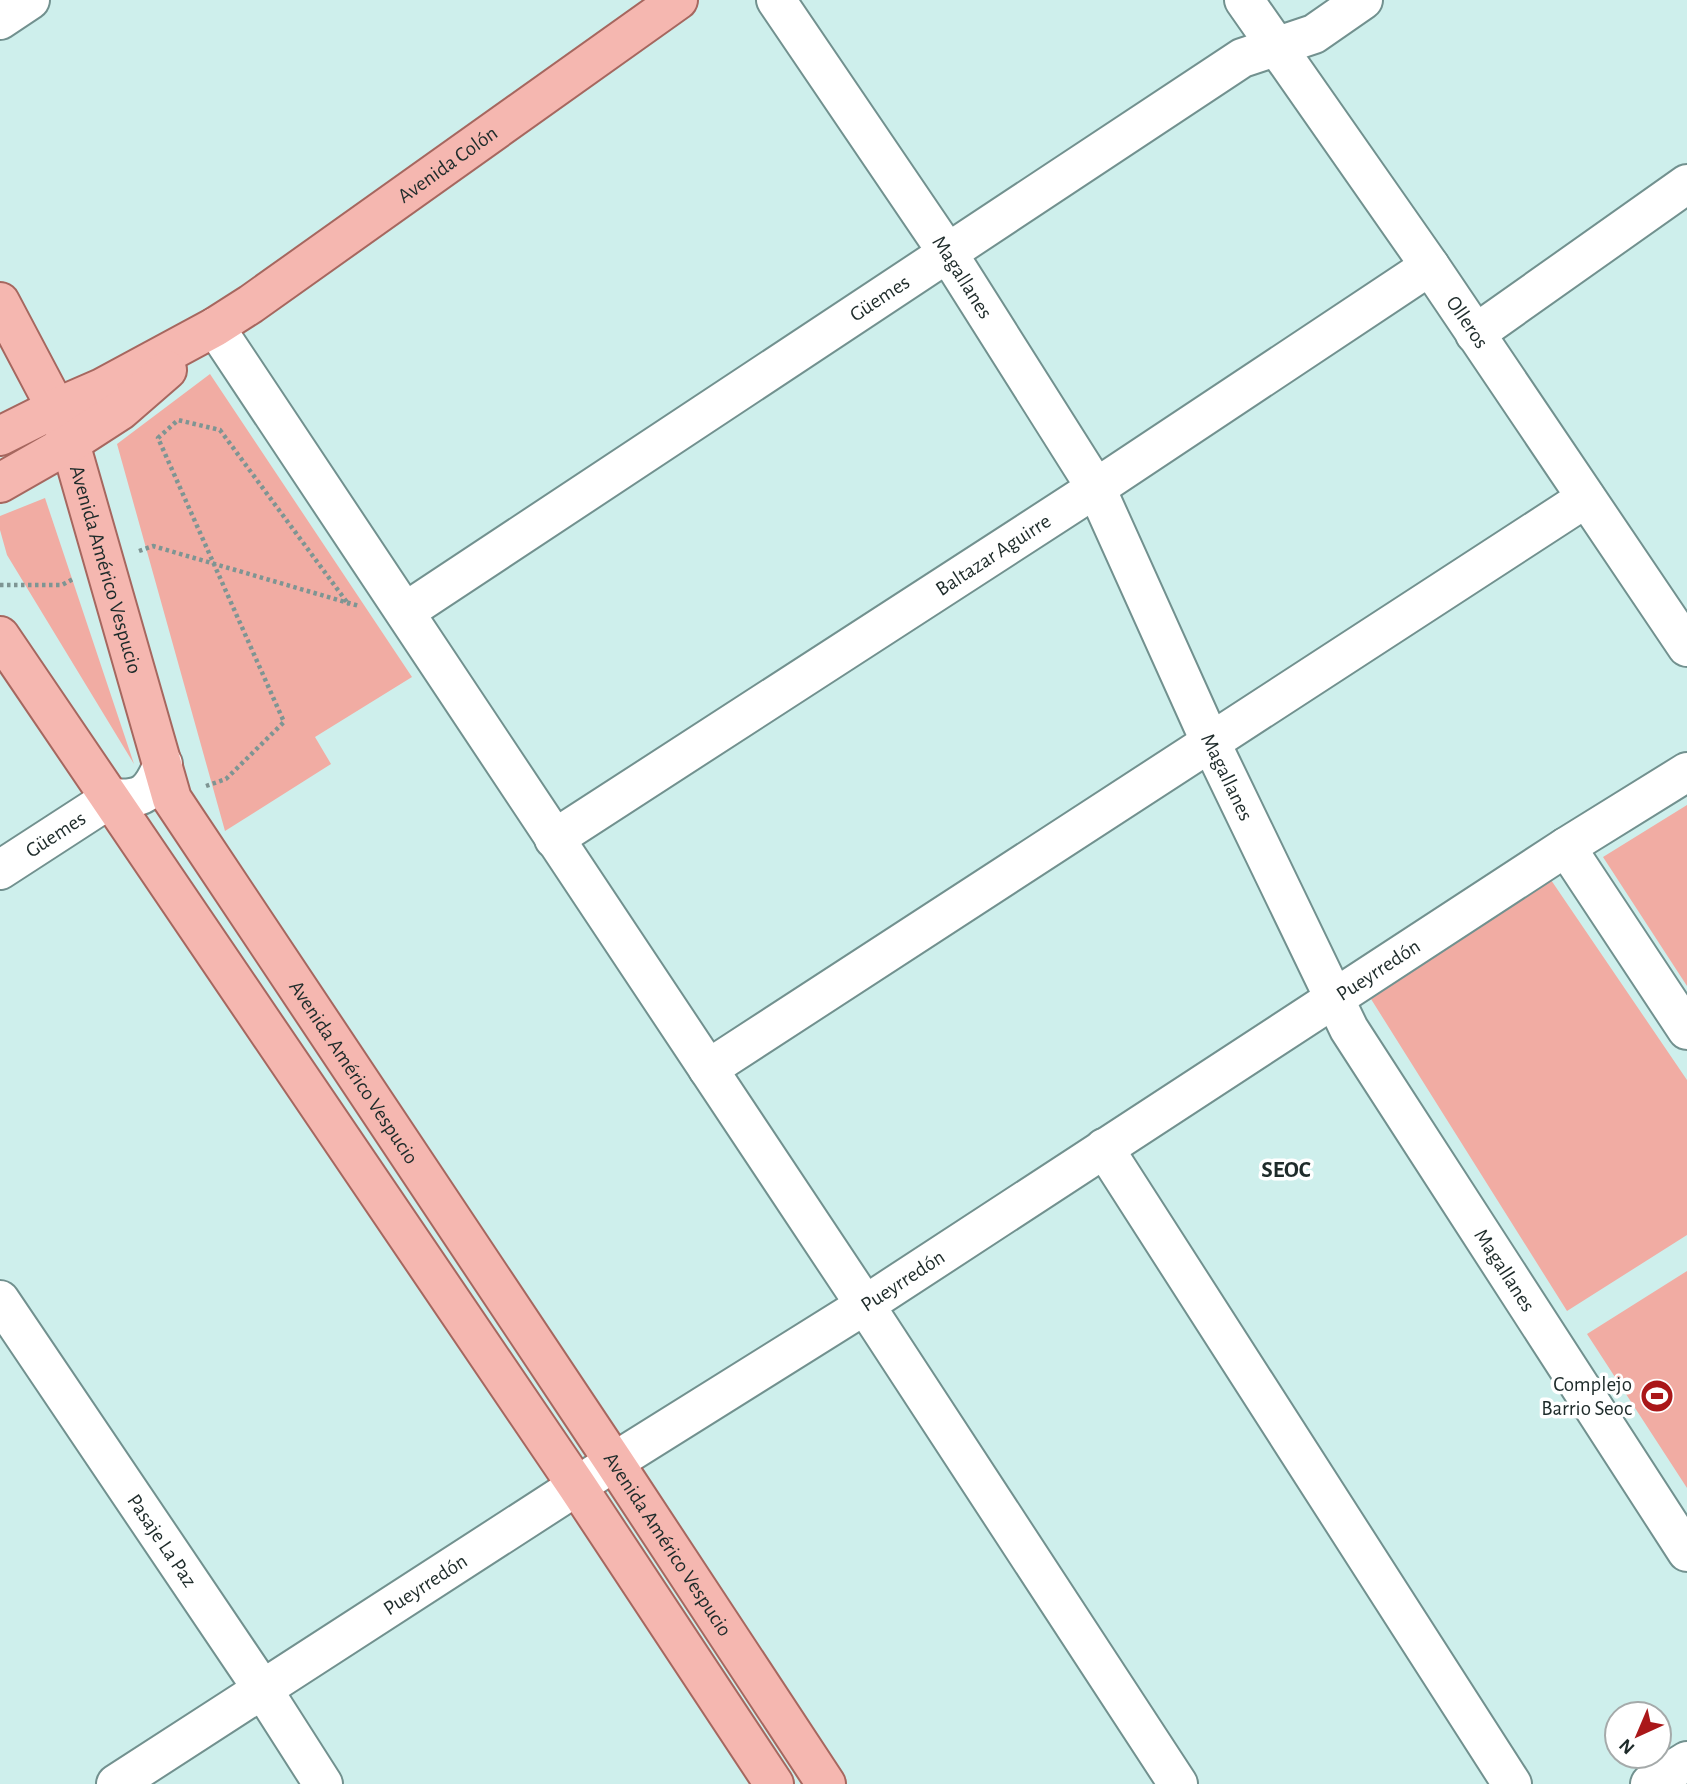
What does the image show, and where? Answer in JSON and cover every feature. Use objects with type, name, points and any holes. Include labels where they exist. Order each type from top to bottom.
[{"type":"main road","name":"Avenida Colón","points":[[2,432],[102,388],[215,327],[677,0]]},
{"type":"main road","name":"Avenida Américo Vespucio","points":[[0,302],[56,408],[70,443],[168,782],[826,1784]]},
{"type":"main road","name":"Avenida Colón","points":[[10,478],[121,410],[215,327]]},
{"type":"main road","points":[[2,432],[10,478]]},
{"type":"main road","name":"Avenida Américo Vespucio","points":[[0,636],[577,1486],[774,1784]]},
{"type":"street","points":[[0,20],[30,0]]},
{"type":"street","name":"Magallanes","points":[[776,0],[947,252],[1096,488],[1210,741],[1349,1029],[1687,1552]]},
{"type":"street","name":"Olleros","points":[[1244,0],[1430,266],[1687,647]]},
{"type":"street","name":"Güemes","points":[[405,611],[1242,58],[1314,34],[1363,0]]},
{"type":"street","points":[[1475,334],[1687,184]]},
{"type":"street","name":"Baltazar Aguirre","points":[[554,839],[1096,488],[1430,266]]},
{"type":"street","points":[[215,327],[865,1305],[1178,1784]]},
{"type":"street","points":[[708,1069],[1586,498]]},
{"type":"street","name":"Pueyrredón","points":[[116,1784],[614,1462],[865,1305],[1333,998],[1687,772]]},
{"type":"street","points":[[111,798],[127,799],[145,794],[155,784],[168,782]]},
{"type":"street","name":"Güemes","points":[[0,870],[111,798]]},
{"type":"street","points":[[1566,847],[1687,1030]]},
{"type":"street","points":[[1104,1148],[1511,1784]]},
{"type":"street","name":"Pasaje La Paz","points":[[0,1300],[263,1689],[323,1784]]},
{"type":"street","points":[[1650,1784],[1687,1761]]},
{"type":"path","points":[[168,782],[226,779],[284,722],[158,438],[177,420],[220,430],[349,605]]},
{"type":"path","points":[[0,585],[62,585],[104,562],[153,546],[349,605],[405,611]]},
{"type":"shaded area","points":[[210,374],[412,677],[315,737],[331,764],[225,831],[117,444]]},
{"type":"shaded area","points":[[45,498],[134,764],[7,555],[0,530],[0,516]]},
{"type":"shaded area","points":[[1687,805],[1687,986],[1603,857]]},
{"type":"shaded area","points":[[1551,880],[1687,1080],[1687,1235],[1567,1311],[1371,999]]},
{"type":"shaded area","name":"Complejo Barrio Seoc","points":[[1687,1271],[1687,1488],[1587,1334]]},
{"type":"place","name":"Complejo Barrio Seoc","points":[[1657,1396]]},
{"type":"district","name":"SEOC","points":[[1286,1170]]}]
